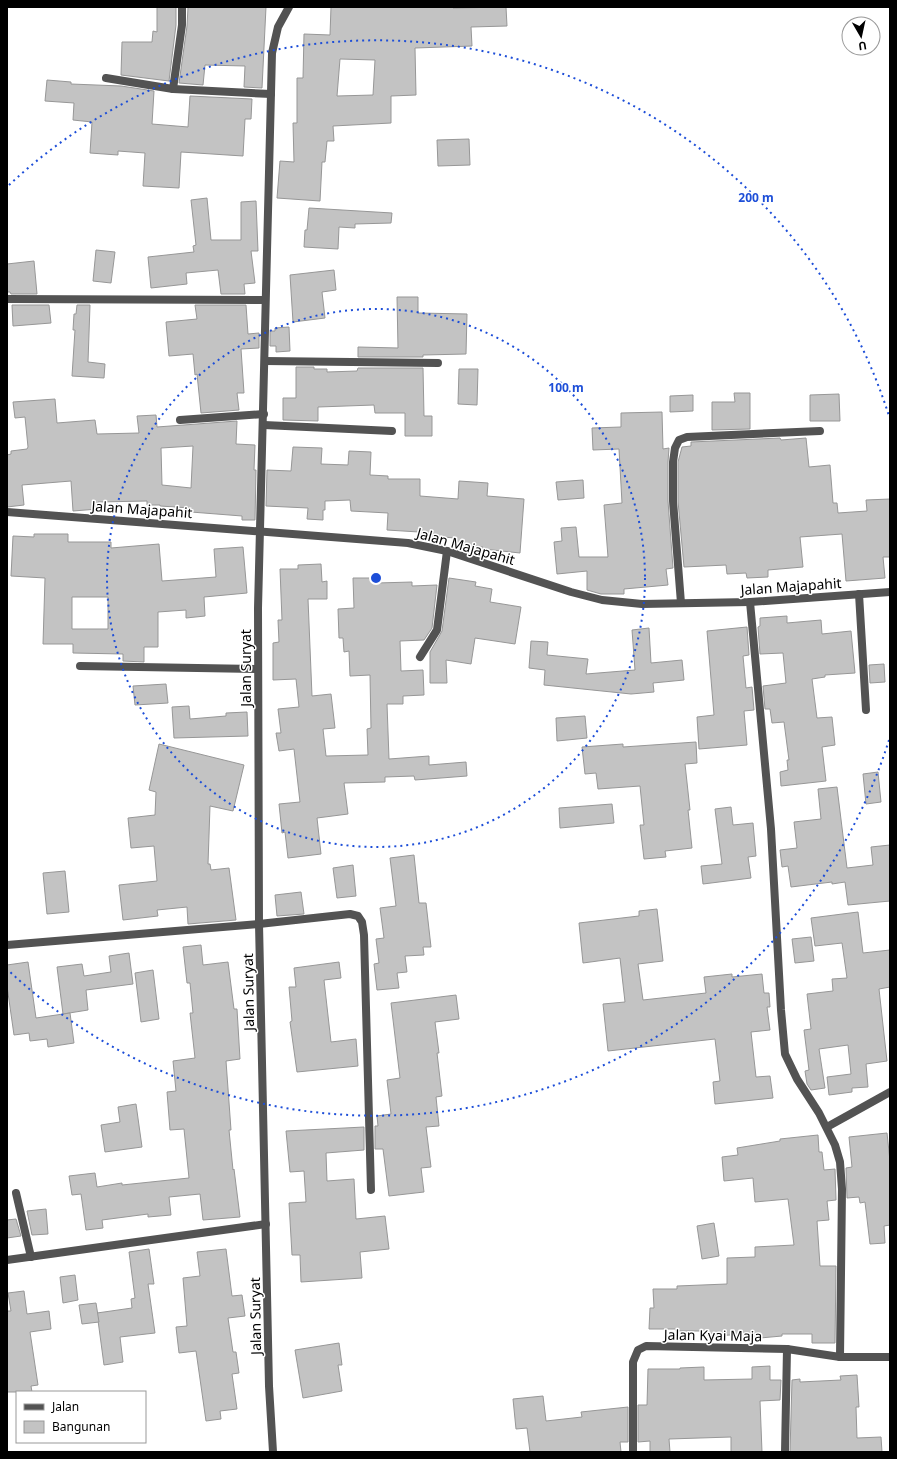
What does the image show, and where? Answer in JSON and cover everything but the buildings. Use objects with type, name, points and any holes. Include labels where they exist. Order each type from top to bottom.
[{"type":"street","points":[[173,89],[182,25],[182,7]]},
{"type":"street","name":"Jalan Suryat","points":[[273,1452],[269,1386],[259,924],[258,669],[272,53],[278,28],[289,7]]},
{"type":"street","points":[[106,78],[173,89],[271,94]]},
{"type":"street","points":[[7,298],[266,300]]},
{"type":"street","points":[[265,361],[438,363]]},
{"type":"street","points":[[180,420],[264,414]]},
{"type":"street","points":[[264,425],[392,431]]},
{"type":"street","points":[[682,603],[673,501],[673,462],[675,448],[679,440],[687,437],[820,431]]},
{"type":"street","name":"Jalan Majapahit","points":[[7,512],[408,543],[447,551],[571,592],[602,600],[642,604],[750,602],[890,592]]},
{"type":"street","points":[[420,657],[437,630],[447,551]]},
{"type":"street","points":[[859,594],[866,710]]},
{"type":"street","points":[[750,602],[771,829],[781,1010],[785,1054],[797,1080],[823,1120],[840,1162],[842,1190],[840,1357]]},
{"type":"street","points":[[80,666],[258,669]]},
{"type":"street","points":[[7,945],[259,924],[350,914],[358,916],[362,922],[364,935],[371,1190]]},
{"type":"street","points":[[823,1120],[890,1092]]},
{"type":"street","points":[[16,1193],[31,1256]]},
{"type":"street","points":[[7,1260],[266,1224]]},
{"type":"street","name":"Jalan Kyai Maja","points":[[632,1452],[633,1362],[638,1350],[646,1346],[787,1349],[840,1357],[890,1358]]},
{"type":"street","points":[[785,1452],[787,1349]]}]
